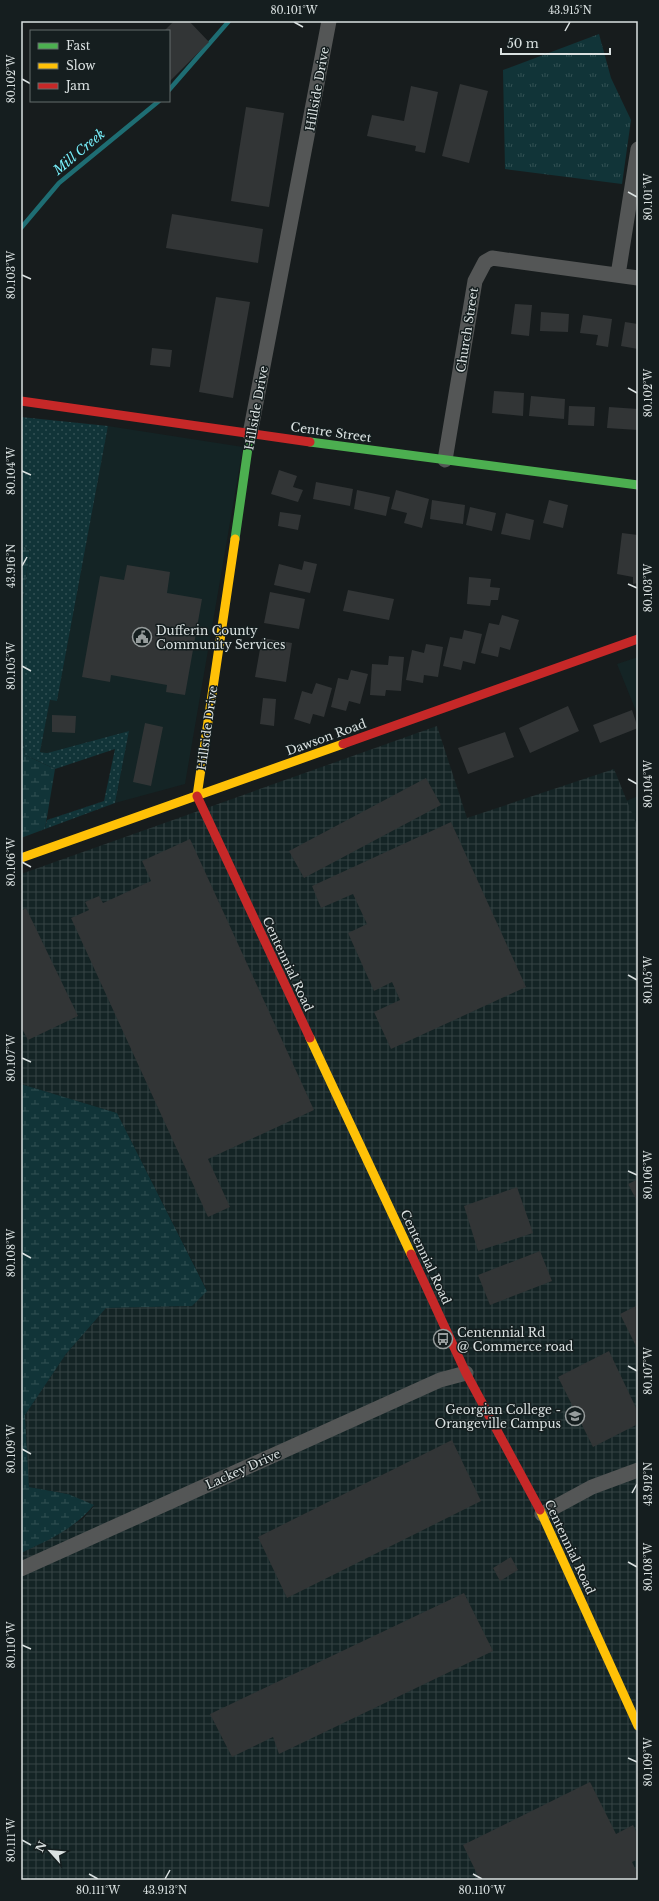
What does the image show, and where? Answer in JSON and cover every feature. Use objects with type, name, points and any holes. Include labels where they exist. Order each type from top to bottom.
[{"type":"street","name":"Hillside Drive","points":[[197,796],[250,434],[329,21]]},
{"type":"street","points":[[618,275],[638,149]]},
{"type":"street","name":"Church Street","points":[[445,460],[475,282],[485,262],[492,258],[638,278]]},
{"type":"street","name":"Centre Street","points":[[21,400],[250,434],[638,485]]},
{"type":"street","name":"Dawson Road","points":[[21,858],[638,639]]},
{"type":"street","name":"Centennial Road","points":[[197,796],[466,1373],[542,1514],[638,1726]]},
{"type":"street","name":"Lackey Drive","points":[[21,1569],[440,1380],[466,1373]]},
{"type":"street","points":[[542,1514],[592,1487],[638,1470]]},
{"type":"shaded area","points":[[108,426],[243,447],[185,784],[115,803],[129,731],[47,753],[40,752],[50,700],[57,701]]},
{"type":"shaded area","points":[[638,657],[638,716],[617,664]]},
{"type":"shaded area","points":[[437,726],[467,818],[614,769],[638,828],[638,1880],[21,1880],[21,1553],[51,1538],[83,1519],[94,1506],[68,1494],[29,1487],[25,1415],[66,1354],[106,1308],[192,1306],[207,1290],[117,1113],[21,1084],[21,874]]},
{"type":"shaded area","points":[[638,796],[638,828],[626,801]]},
{"type":"green space","points":[[599,34],[611,78],[631,120],[622,184],[505,169],[503,70]]},
{"type":"green space","points":[[21,417],[108,426],[57,701],[50,700],[40,752],[47,753],[129,731],[115,803],[45,829],[47,820],[104,801],[115,749],[55,769],[25,755],[21,725],[21,612],[30,551],[21,544]]},
{"type":"green space","points":[[21,544],[30,551],[21,612]]},
{"type":"green space","points":[[21,725],[25,755],[55,769],[45,829],[21,838]]},
{"type":"green space","points":[[21,1084],[117,1113],[207,1291],[192,1306],[106,1308],[66,1354],[25,1415],[29,1487],[68,1494],[94,1505],[78,1521],[60,1533],[21,1553]]},
{"type":"building","points":[[174,21],[189,21],[209,42],[170,81],[170,30],[165,30]]},
{"type":"building","points":[[460,84],[488,91],[469,163],[442,156]]},
{"type":"building","points":[[411,86],[438,92],[425,153],[415,151],[416,146],[367,136],[372,115],[404,121]]},
{"type":"building","points":[[246,107],[284,113],[269,207],[231,201]]},
{"type":"building","points":[[172,214],[263,229],[258,263],[166,248]]},
{"type":"building","points":[[216,297],[250,302],[233,398],[199,392]]},
{"type":"building","points":[[515,304],[532,305],[529,336],[511,334]]},
{"type":"building","points":[[541,312],[569,314],[568,332],[540,331]]},
{"type":"building","points":[[583,315],[612,319],[608,347],[596,345],[598,335],[580,333]]},
{"type":"building","points":[[625,322],[638,324],[638,349],[621,346]]},
{"type":"building","points":[[152,348],[172,350],[170,367],[150,365]]},
{"type":"building","points":[[494,391],[524,393],[523,416],[492,413]]},
{"type":"building","points":[[531,396],[565,399],[564,419],[529,416]]},
{"type":"building","points":[[569,406],[595,407],[594,426],[568,425]]},
{"type":"building","points":[[609,407],[638,409],[638,430],[607,428]]},
{"type":"building","points":[[279,470],[297,476],[293,487],[303,490],[298,502],[271,494]]},
{"type":"building","points":[[316,482],[353,489],[350,506],[313,499]]},
{"type":"building","points":[[357,490],[390,497],[386,516],[354,509]]},
{"type":"building","points":[[396,490],[429,499],[422,528],[404,523],[407,513],[391,509]]},
{"type":"building","points":[[432,500],[465,505],[463,524],[430,519]]},
{"type":"building","points":[[549,500],[568,505],[563,528],[543,523]]},
{"type":"building","points":[[470,507],[496,513],[492,531],[466,525]]},
{"type":"building","points":[[280,512],[301,515],[298,530],[278,526]]},
{"type":"building","points":[[506,513],[534,520],[530,540],[501,534]]},
{"type":"building","points":[[622,533],[638,535],[638,583],[633,584],[633,577],[617,574]]},
{"type":"building","points":[[304,561],[317,564],[310,593],[274,585],[279,564],[302,570]]},
{"type":"building","name":"Dufferin County Community Services","points":[[127,565],[170,572],[167,593],[202,599],[185,695],[166,692],[167,685],[111,675],[110,682],[82,677],[100,576],[124,580]]},
{"type":"building","points":[[469,577],[491,579],[490,587],[500,588],[498,600],[491,600],[490,606],[467,604]]},
{"type":"building","points":[[348,590],[394,599],[389,620],[343,611]]},
{"type":"building","points":[[270,592],[305,599],[299,629],[264,623]]},
{"type":"building","points":[[502,615],[519,620],[510,650],[500,647],[498,657],[481,653],[489,623],[499,625]]},
{"type":"building","points":[[464,630],[482,634],[475,664],[463,661],[461,670],[443,666],[450,637],[462,639]]},
{"type":"building","points":[[262,638],[292,643],[286,682],[255,677]]},
{"type":"building","points":[[426,644],[443,647],[438,677],[424,675],[423,683],[406,680],[412,650],[424,653]]},
{"type":"building","points":[[389,656],[404,657],[401,691],[386,690],[385,696],[370,695],[372,664],[388,665]]},
{"type":"building","points":[[351,670],[368,674],[360,704],[349,701],[346,711],[331,707],[338,678],[348,680]]},
{"type":"building","points":[[316,683],[332,688],[324,717],[313,714],[310,724],[294,719],[302,691],[312,694]]},
{"type":"building","points":[[263,698],[276,699],[274,726],[260,724]]},
{"type":"building","points":[[568,706],[579,731],[530,753],[519,728]]},
{"type":"building","points":[[632,710],[638,728],[600,743],[593,725]]},
{"type":"building","points":[[52,715],[76,716],[75,733],[52,732]]},
{"type":"building","points":[[145,723],[163,727],[151,786],[133,782]]},
{"type":"building","points":[[505,732],[514,757],[468,774],[458,748]]},
{"type":"building","points":[[426,778],[441,805],[304,878],[289,851]]},
{"type":"building","points":[[451,822],[526,987],[391,1049],[374,1012],[400,1000],[392,982],[374,991],[348,933],[367,924],[353,894],[321,908],[312,886]]},
{"type":"building","points":[[190,839],[314,1110],[208,1159],[230,1207],[208,1217],[71,918],[89,910],[85,902],[99,896],[103,903],[151,881],[142,861]]},
{"type":"building","points":[[26,908],[78,1016],[28,1040],[21,1027],[21,911]]},
{"type":"building","points":[[638,1179],[638,1203],[628,1184]]},
{"type":"building","points":[[517,1187],[533,1233],[478,1251],[464,1206]]},
{"type":"building","points":[[540,1251],[552,1281],[490,1305],[478,1275]]},
{"type":"building","points":[[638,1305],[638,1350],[620,1314]]},
{"type":"building","points":[[609,1351],[638,1412],[638,1424],[593,1447],[558,1377]]},
{"type":"building","points":[[452,1440],[481,1501],[287,1598],[258,1537]]},
{"type":"building","points":[[511,1557],[518,1570],[500,1581],[493,1568]]},
{"type":"building","points":[[464,1593],[493,1651],[279,1754],[273,1737],[232,1757],[210,1714]]},
{"type":"building","points":[[590,1782],[616,1834],[633,1825],[638,1835],[638,1859],[632,1862],[638,1874],[638,1880],[480,1880],[463,1845]]},
{"type":"waterway","name":"Mill Creek","points":[[170,89],[229,21]]},
{"type":"waterway","name":"Mill Creek","points":[[21,228],[59,183],[158,102]]},
{"type":"traffic: fast","points":[[235,539],[250,434]]},
{"type":"traffic: fast","points":[[310,442],[638,485]]},
{"type":"traffic: slow","points":[[197,796],[235,539]]},
{"type":"traffic: slow","points":[[21,858],[343,744]]},
{"type":"traffic: slow","points":[[310,1038],[411,1254]]},
{"type":"traffic: slow","points":[[540,1510],[638,1726]]},
{"type":"traffic: jam","points":[[21,401],[310,442]]},
{"type":"traffic: jam","points":[[343,744],[638,639]]},
{"type":"traffic: jam","points":[[197,796],[310,1038]]},
{"type":"traffic: jam","points":[[411,1254],[466,1373],[540,1510]]},
{"type":"place","name":"Dufferin County Community Services","points":[[142,637]]},
{"type":"place","name":"Centennial Rd @ Commerce road","points":[[443,1339]]},
{"type":"place","name":"Georgian College - Orangeville Campus","points":[[575,1416]]}]
